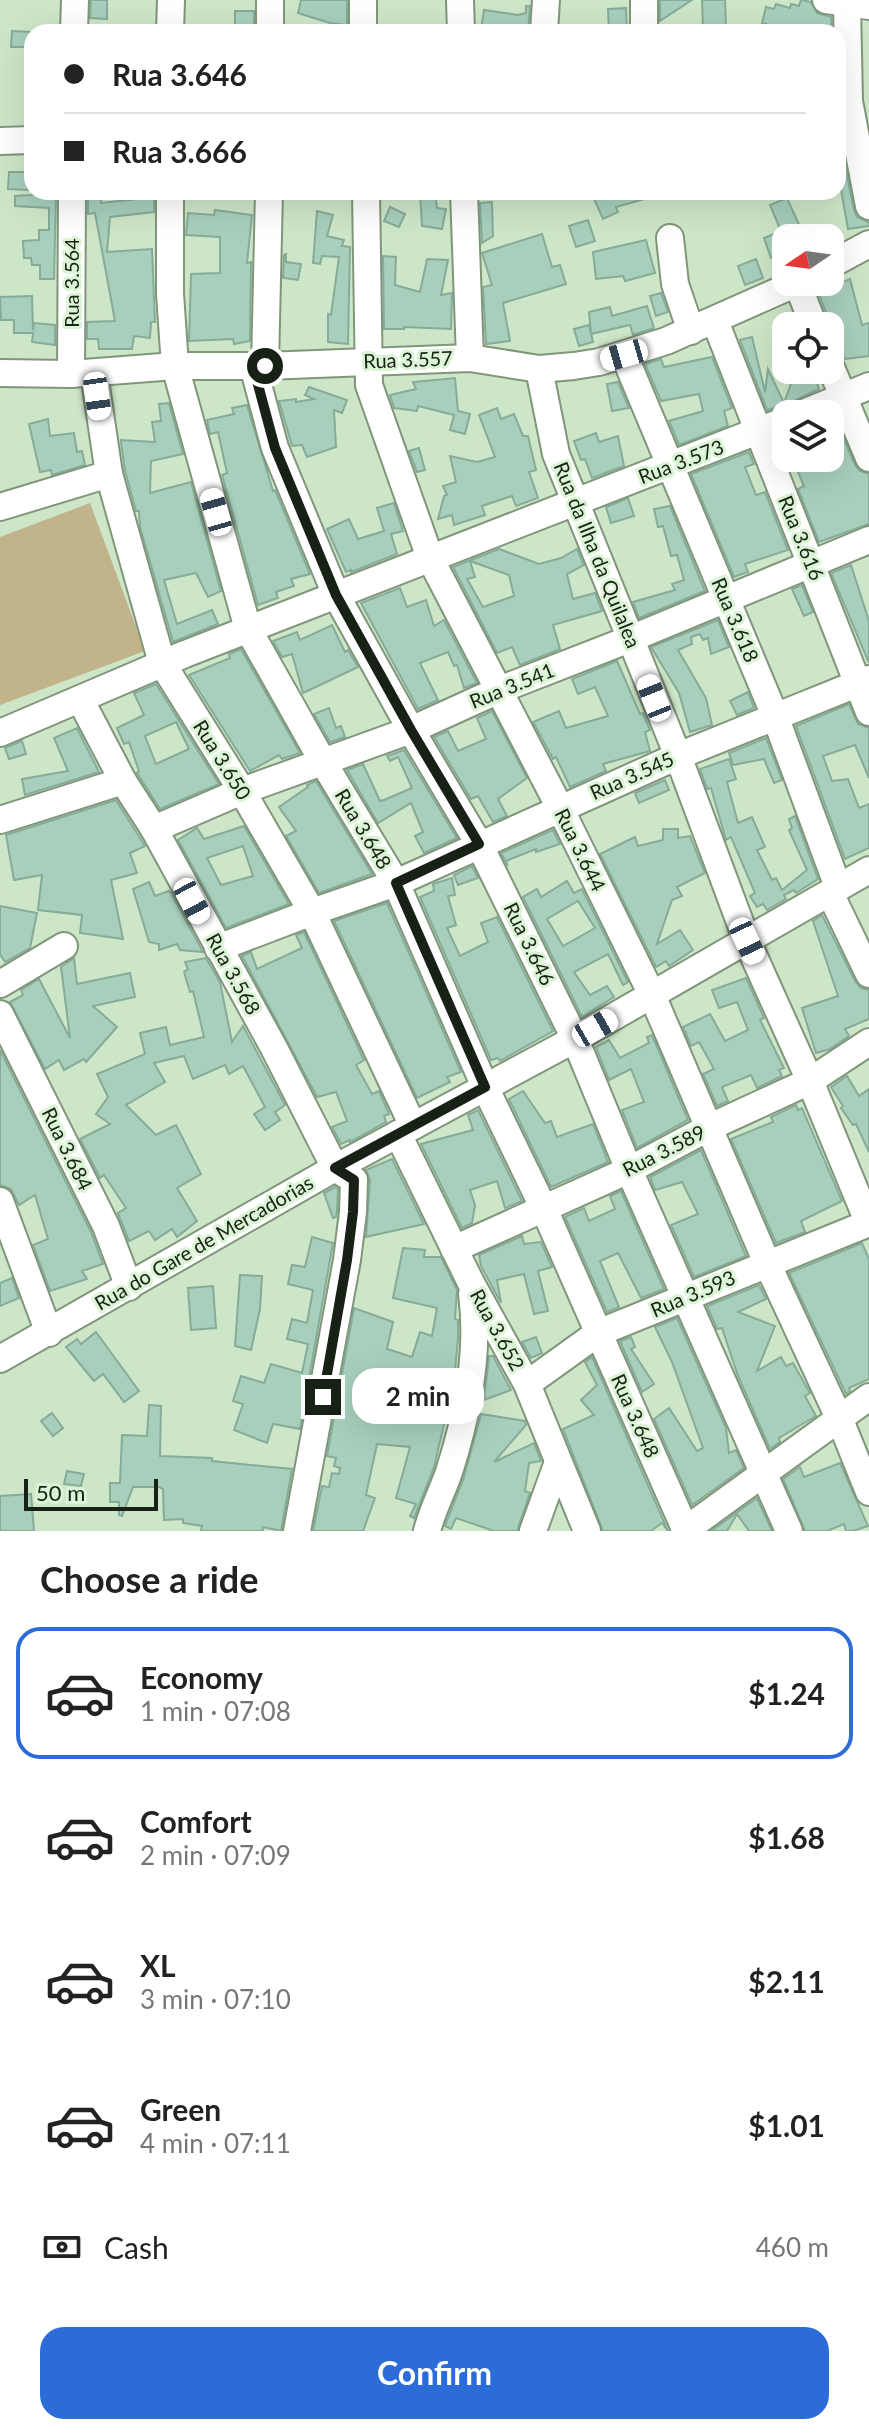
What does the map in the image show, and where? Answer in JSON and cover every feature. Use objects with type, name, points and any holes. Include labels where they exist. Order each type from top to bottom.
[{"type":"street","points":[[74,24],[75,0]]},
{"type":"street","points":[[170,24],[171,0]]},
{"type":"street","points":[[270,0],[270,24]]},
{"type":"street","points":[[363,0],[363,24]]},
{"type":"street","points":[[460,0],[461,24]]},
{"type":"street","points":[[544,24],[546,0]]},
{"type":"street","points":[[644,0],[644,24]]},
{"type":"street","points":[[847,3],[849,101],[862,127],[869,206]]},
{"type":"street","points":[[0,148],[0,139],[24,140]]},
{"type":"street","name":"Rua 3.564","points":[[72,200],[82,374]]},
{"type":"street","name":"Rua 3.648","points":[[170,200],[170,294],[175,366],[248,629],[396,883],[685,1531]]},
{"type":"street","name":"Rua 3.646","points":[[269,200],[259,366],[275,448],[336,595],[479,844],[575,1039],[629,1170],[789,1531]]},
{"type":"street","name":"Rua 3.644","points":[[366,200],[369,385],[430,558],[560,808],[652,995],[869,1492]]},
{"type":"street","points":[[464,200],[470,358]]},
{"type":"street","name":"Rua 3.616","points":[[670,238],[675,284],[703,326],[758,432],[864,682],[869,712]]},
{"type":"street","points":[[844,257],[869,244]]},
{"type":"street","name":"Rua 3.557","points":[[0,373],[82,374],[175,366],[470,358],[539,369],[599,362],[624,355],[703,326],[772,295]]},
{"type":"street","name":"Rua 3.618","points":[[624,355],[775,716],[834,890],[869,974]]},
{"type":"street","name":"Rua da Ilha da Quilalea","points":[[539,369],[556,454],[678,756],[747,941],[810,1081],[869,1224]]},
{"type":"street","name":"Rua 3.650","points":[[82,374],[162,663],[242,791],[312,912],[405,1130]]},
{"type":"street","points":[[837,384],[869,458]]},
{"type":"street","points":[[833,400],[869,386]]},
{"type":"street","name":"Rua 3.573","points":[[0,733],[162,663],[772,426]]},
{"type":"street","points":[[0,507],[109,474]]},
{"type":"street","name":"Rua 3.541","points":[[154,829],[242,791],[411,730],[499,690],[869,540]]},
{"type":"street","name":"Rua 3.545","points":[[218,948],[396,883],[678,756],[864,682]]},
{"type":"street","name":"Rua 3.568","points":[[80,699],[274,1048],[335,1168],[354,1180],[353,1212],[333,1344],[297,1531]]},
{"type":"street","points":[[0,820],[123,781]]},
{"type":"street","name":"Rua do Gare de Mercadorias","points":[[0,1359],[335,1168],[575,1039],[869,870]]},
{"type":"street","points":[[0,984],[64,946]]},
{"type":"street","name":"Rua 3.684","points":[[0,1014],[106,1226],[129,1287]]},
{"type":"street","name":"Rua 3.589","points":[[454,1249],[629,1170],[710,1127],[810,1081],[869,1042]]},
{"type":"street","name":"Rua 3.652","points":[[405,1130],[454,1249],[527,1384],[587,1531]]},
{"type":"street","points":[[0,1201],[49,1333]]},
{"type":"street","name":"Rua 3.593","points":[[527,1384],[598,1333],[869,1224]]},
{"type":"street","points":[[427,1531],[465,1416],[475,1347],[476,1320],[471,1283]]},
{"type":"street","points":[[685,1531],[869,1397]]},
{"type":"street","points":[[533,1531],[558,1462]]},
{"type":"shaded area","points":[[90,503],[145,651],[0,705],[0,537]]},
{"type":"building","points":[[91,0],[107,0],[107,19],[90,18]]},
{"type":"building","points":[[301,0],[347,0],[347,24],[330,23],[298,13]]},
{"type":"building","points":[[660,0],[692,0],[660,21]]},
{"type":"building","points":[[702,0],[725,0],[726,24],[703,24]]},
{"type":"building","points":[[801,0],[811,2],[817,13],[831,17],[832,24],[762,23],[766,7],[774,9],[776,4],[790,8],[791,4],[799,6]]},
{"type":"building","points":[[526,6],[530,6],[529,24],[482,24],[484,10],[518,15],[526,13]]},
{"type":"building","points":[[626,8],[627,24],[609,24],[608,9]]},
{"type":"building","points":[[235,11],[254,11],[254,24],[235,24]]},
{"type":"building","points":[[12,31],[24,32],[24,47],[11,47]]},
{"type":"building","points":[[846,171],[854,210],[857,217],[868,222],[869,226],[848,229],[843,200],[846,200]]},
{"type":"building","points":[[9,172],[24,172],[24,190],[8,189]]},
{"type":"building","points":[[24,195],[24,200],[56,200],[54,279],[40,279],[40,265],[32,265],[31,258],[24,258],[23,241],[39,240],[39,230],[49,230],[49,208],[15,206],[15,196]]},
{"type":"building","points":[[88,200],[101,200],[101,203],[154,200],[154,212],[110,217],[107,252],[152,249],[155,322],[151,322],[150,338],[134,336],[132,349],[99,349],[98,339],[87,339],[87,322],[115,321],[95,213],[88,214]]},
{"type":"building","points":[[420,200],[436,200],[437,208],[446,209],[442,229],[422,226]]},
{"type":"building","points":[[595,200],[641,200],[616,207],[618,212],[603,219]]},
{"type":"building","points":[[788,200],[799,224],[778,224],[770,205]]},
{"type":"building","points":[[492,202],[493,236],[482,243],[480,203]]},
{"type":"building","points":[[390,207],[405,214],[399,227],[384,221]]},
{"type":"building","points":[[215,210],[252,215],[247,263],[251,262],[250,341],[234,344],[233,339],[189,341],[191,274],[220,273],[220,237],[186,235],[188,213],[214,215]]},
{"type":"building","points":[[317,211],[333,215],[327,236],[344,240],[342,246],[350,247],[348,344],[328,342],[328,314],[331,315],[339,257],[322,256],[320,264],[313,263]]},
{"type":"building","points":[[588,220],[595,241],[576,247],[569,226]]},
{"type":"building","points":[[542,234],[552,267],[560,265],[566,284],[503,303],[510,341],[486,344],[483,287],[492,285],[482,253]]},
{"type":"building","points":[[772,235],[771,258],[764,238]]},
{"type":"building","points":[[646,240],[655,273],[625,281],[623,276],[596,279],[593,252]]},
{"type":"building","points":[[286,254],[286,262],[301,264],[298,280],[283,278]]},
{"type":"building","points":[[383,256],[396,257],[395,285],[420,292],[427,259],[448,260],[441,295],[452,293],[451,329],[384,329]]},
{"type":"building","points":[[756,259],[763,278],[745,285],[738,266]]},
{"type":"building","points":[[850,279],[862,325],[869,323],[869,356],[844,358],[844,312],[826,312],[820,296],[844,296],[844,281]]},
{"type":"building","points":[[661,293],[668,312],[656,316],[650,296]]},
{"type":"building","points":[[32,296],[33,330],[34,323],[55,325],[55,345],[32,342],[33,333],[14,333],[14,320],[1,320],[0,297]]},
{"type":"building","points":[[647,306],[654,328],[633,335],[630,325],[591,334],[589,312],[610,307],[612,316]]},
{"type":"building","points":[[589,325],[593,342],[579,346],[574,329]]},
{"type":"building","points":[[752,337],[765,392],[768,369],[772,384],[775,384],[783,400],[772,400],[772,409],[767,410],[740,340]]},
{"type":"building","points":[[712,357],[732,408],[724,411],[728,426],[679,445],[669,421],[703,411],[699,394],[661,401],[645,364],[661,359],[664,367]]},
{"type":"building","points":[[455,378],[458,411],[470,414],[465,434],[450,430],[454,415],[418,406],[417,411],[394,408],[390,395],[416,389],[413,382]]},
{"type":"building","points":[[618,382],[629,408],[612,411],[607,384]]},
{"type":"building","points":[[791,384],[817,384],[819,389],[796,400],[785,400]]},
{"type":"building","points":[[309,387],[347,400],[342,413],[334,410],[336,447],[307,457],[302,445],[292,446],[279,401],[314,399],[305,395]]},
{"type":"building","points":[[169,403],[183,454],[151,461],[150,493],[191,482],[221,591],[208,597],[196,573],[164,580],[177,624],[212,610],[218,624],[173,642],[140,527],[139,511],[136,511],[125,471],[121,443],[121,440],[155,442],[152,422],[161,421],[159,404]]},
{"type":"building","points":[[247,405],[273,491],[310,574],[291,579],[294,586],[276,592],[278,598],[258,605],[222,475],[227,473],[218,432],[210,434],[207,420],[234,414],[232,408]]},
{"type":"building","points":[[497,408],[501,419],[514,414],[523,436],[528,436],[536,470],[529,472],[538,498],[516,506],[512,496],[482,506],[485,515],[454,525],[452,515],[438,519],[444,496],[447,495],[443,486],[456,482],[450,456],[477,462],[495,457],[479,415]]},
{"type":"building","points":[[48,419],[50,436],[74,433],[77,452],[82,451],[85,465],[52,475],[51,470],[40,472],[29,424]]},
{"type":"building","points":[[596,433],[599,442],[618,436],[624,466],[592,478],[574,441]]},
{"type":"building","points":[[844,439],[855,465],[869,474],[869,524],[819,542],[798,489],[804,486],[798,472],[844,472]]},
{"type":"building","points":[[419,448],[425,470],[417,472],[409,451]]},
{"type":"building","points":[[749,452],[754,464],[745,467],[756,495],[765,492],[788,550],[745,564],[748,572],[734,577],[691,474]]},
{"type":"building","points":[[628,498],[634,516],[611,523],[606,507]]},
{"type":"building","points":[[394,503],[403,531],[391,534],[397,554],[346,572],[327,529],[349,519],[358,539],[384,531],[377,508]]},
{"type":"building","points":[[670,506],[705,591],[639,618],[633,602],[675,590],[672,584],[684,580],[677,555],[671,556],[663,526],[658,527],[654,509]]},
{"type":"building","points":[[499,549],[539,564],[561,558],[577,549],[584,565],[567,574],[573,599],[595,593],[602,611],[553,625],[560,649],[520,665],[512,647],[497,653],[453,567]],"holes":[[[470,561],[509,575],[514,596],[483,607],[467,579],[475,577]]]},
{"type":"building","points":[[851,565],[869,621],[869,663],[831,573]]},
{"type":"building","points":[[802,585],[813,612],[804,616],[792,589]]},
{"type":"building","points":[[400,588],[407,607],[426,600],[434,626],[444,620],[477,683],[464,688],[457,665],[454,666],[448,652],[420,663],[438,700],[418,709],[361,603]]},
{"type":"building","points":[[718,620],[729,647],[711,654],[708,638],[703,640],[700,634],[691,637],[692,644],[678,650],[706,698],[712,725],[690,732],[679,693],[651,647]]},
{"type":"building","points":[[332,625],[345,652],[348,650],[358,667],[303,693],[292,654],[282,657],[273,641],[297,632],[300,640]]},
{"type":"building","points":[[241,649],[300,753],[282,759],[279,755],[250,771],[189,675],[230,658],[229,654]]},
{"type":"building","points":[[617,661],[650,730],[645,732],[650,751],[603,764],[606,771],[570,787],[556,757],[553,759],[533,722],[559,711],[566,728],[608,716],[595,687],[578,694],[572,679]]},
{"type":"building","points":[[156,684],[219,784],[160,809],[137,773],[139,771],[129,742],[124,744],[117,728],[144,715],[134,693]],"holes":[[[176,722],[189,749],[156,764],[145,736]]]},
{"type":"building","points":[[748,692],[754,708],[737,715],[730,701]]},
{"type":"building","points":[[849,704],[858,724],[869,728],[869,778],[855,745],[823,756],[832,781],[848,779],[859,808],[869,804],[869,848],[845,859],[796,726]]},
{"type":"building","points":[[329,708],[336,728],[341,726],[345,737],[330,742],[314,714]]},
{"type":"building","points":[[492,711],[527,778],[498,799],[507,816],[493,822],[478,796],[471,799],[434,737],[448,731],[458,751],[486,739],[477,718]]},
{"type":"building","points":[[77,728],[99,772],[25,795],[22,779],[68,771],[54,738]]},
{"type":"building","points":[[766,738],[782,780],[774,783],[764,759],[733,765],[729,753]]},
{"type":"building","points":[[22,741],[26,754],[9,759],[5,748]]},
{"type":"building","points":[[404,750],[457,838],[424,853],[415,836],[423,832],[411,803],[378,823],[347,770],[363,764],[380,801],[384,800],[412,788],[398,757],[390,761],[387,756]]},
{"type":"building","points":[[729,759],[736,779],[727,782],[738,823],[752,817],[765,847],[757,850],[772,880],[776,878],[782,890],[807,870],[789,830],[792,828],[789,819],[795,816],[818,879],[796,893],[794,890],[784,895],[786,899],[767,910],[763,904],[757,907],[750,896],[755,893],[731,837],[726,840],[711,788],[707,789],[700,769]]},
{"type":"building","points":[[665,780],[669,790],[639,803],[635,793]]},
{"type":"building","points":[[316,781],[372,874],[319,893],[286,836],[296,831],[279,807]]},
{"type":"building","points":[[116,800],[145,846],[130,853],[137,873],[111,880],[123,939],[80,933],[82,915],[38,910],[42,875],[14,880],[6,835]]},
{"type":"building","points":[[244,826],[289,904],[226,928],[178,840],[197,828],[204,839]],"holes":[[[243,846],[253,876],[221,885],[207,858]]]},
{"type":"building","points":[[663,829],[678,829],[678,838],[690,836],[705,873],[677,887],[682,896],[672,900],[657,944],[680,930],[693,950],[669,966],[666,961],[656,967],[600,854],[635,837],[638,846],[663,840]]},
{"type":"building","points":[[553,830],[560,844],[536,852],[536,849],[506,861],[508,866],[501,853]]},
{"type":"building","points":[[472,866],[478,878],[458,885],[454,875]]},
{"type":"building","points":[[452,878],[455,895],[448,896],[456,925],[447,928],[460,956],[488,942],[481,923],[497,917],[553,1031],[500,1061],[498,1058],[491,1060],[420,897],[434,891],[433,884]]},
{"type":"building","points":[[567,881],[574,893],[582,889],[628,982],[623,985],[608,954],[574,972],[590,995],[607,986],[614,997],[582,1017],[523,897],[537,889],[541,897]],"holes":[[[578,901],[595,928],[563,946],[547,919]]]},
{"type":"building","points":[[149,882],[155,896],[171,893],[203,952],[180,950],[177,944],[159,950],[159,944],[149,942],[133,889]]},
{"type":"building","points":[[387,903],[461,1072],[447,1077],[450,1082],[417,1098],[334,921]]},
{"type":"building","points":[[0,906],[37,913],[30,948],[5,962],[0,954]]},
{"type":"building","points":[[822,915],[855,981],[861,988],[869,990],[869,1019],[845,1029],[849,1036],[830,1049],[816,1053],[802,1008],[838,996],[813,921]]},
{"type":"building","points":[[304,932],[364,1060],[356,1065],[372,1094],[379,1091],[389,1114],[384,1116],[386,1122],[341,1144],[332,1127],[347,1121],[336,1092],[317,1097],[242,956],[251,952],[257,969],[302,948],[296,935]]},
{"type":"building","points":[[74,958],[77,984],[130,973],[135,997],[93,1006],[117,1027],[86,1062],[84,1059],[64,1070],[59,1060],[45,1069],[10,1002],[23,995],[21,990],[39,979],[70,1038],[61,967]]},
{"type":"building","points":[[206,958],[220,982],[232,1042],[243,1026],[285,1105],[275,1112],[280,1120],[265,1130],[254,1114],[265,1107],[243,1066],[229,1074],[225,1065],[193,1079],[184,1056],[154,1063],[165,1082],[126,1105],[156,1135],[176,1125],[201,1174],[177,1188],[197,1221],[177,1237],[172,1229],[155,1240],[149,1231],[129,1241],[118,1213],[126,1208],[104,1175],[100,1178],[80,1139],[110,1124],[96,1114],[108,1097],[97,1074],[145,1054],[140,1033],[166,1027],[170,1045],[204,1037],[193,991],[190,992],[184,972],[188,969],[185,962]]},
{"type":"building","points":[[746,978],[764,1018],[760,1020],[784,1068],[779,1070],[782,1076],[757,1088],[751,1075],[722,1087],[728,1101],[717,1106],[703,1074],[714,1069],[699,1042],[691,1046],[683,1027],[710,1014],[725,1041],[748,1030],[737,1002],[719,1008],[712,990]]},
{"type":"building","points":[[652,1035],[688,1120],[637,1148],[622,1110],[644,1102],[631,1069],[609,1080],[596,1047],[609,1040],[620,1058],[649,1043],[647,1037]]},
{"type":"building","points":[[0,1050],[91,1232],[103,1264],[82,1271],[87,1279],[50,1291],[33,1245],[48,1239],[35,1195],[19,1205],[11,1189],[0,1185]]},
{"type":"building","points":[[847,1076],[859,1096],[869,1089],[869,1152],[856,1124],[853,1125],[841,1108],[843,1106],[831,1087]]},
{"type":"building","points":[[523,1091],[545,1123],[551,1121],[557,1137],[593,1124],[608,1162],[551,1187],[509,1099]]},
{"type":"building","points":[[796,1105],[798,1110],[802,1108],[842,1201],[801,1221],[805,1232],[776,1243],[731,1139],[773,1122],[771,1117]]},
{"type":"building","points":[[478,1110],[522,1201],[505,1208],[497,1181],[470,1190],[475,1205],[472,1223],[462,1228],[421,1144],[473,1130],[468,1115]]},
{"type":"building","points":[[701,1150],[746,1256],[694,1277],[671,1225],[698,1214],[682,1182],[655,1190],[650,1177]]},
{"type":"building","points":[[392,1159],[424,1224],[366,1237],[370,1180],[366,1170]]},
{"type":"building","points":[[335,1187],[338,1189],[337,1211],[333,1218],[324,1193]]},
{"type":"building","points":[[621,1191],[664,1289],[641,1298],[618,1253],[600,1261],[619,1307],[607,1312],[565,1217],[584,1208],[589,1221],[615,1209],[610,1196]]},
{"type":"building","points":[[522,1236],[524,1244],[541,1242],[552,1267],[538,1271],[548,1311],[534,1314],[524,1274],[497,1280],[501,1303],[481,1266],[479,1255]]},
{"type":"building","points":[[312,1237],[333,1243],[300,1429],[273,1424],[267,1443],[234,1430],[243,1404],[233,1401],[241,1376],[264,1383],[271,1364],[302,1373],[308,1344],[287,1339],[292,1319],[307,1323],[313,1290],[288,1284],[292,1265],[305,1267]]},
{"type":"building","points":[[862,1243],[869,1259],[869,1379],[849,1388],[846,1394],[789,1273]]},
{"type":"building","points":[[403,1248],[425,1250],[424,1257],[441,1257],[457,1290],[455,1319],[458,1320],[458,1338],[454,1382],[434,1467],[414,1518],[410,1516],[416,1504],[396,1498],[410,1447],[377,1444],[366,1495],[375,1498],[363,1531],[313,1531],[322,1486],[329,1487],[332,1473],[339,1474],[340,1468],[334,1466],[336,1458],[327,1456],[354,1308],[393,1322],[387,1349],[412,1357],[420,1332],[432,1336],[437,1308],[393,1298]]},
{"type":"building","points":[[240,1275],[262,1276],[260,1309],[251,1350],[235,1346]]},
{"type":"building","points":[[12,1278],[19,1298],[0,1306],[0,1283]]},
{"type":"building","points":[[759,1285],[766,1299],[738,1312],[775,1326],[757,1371],[781,1357],[786,1366],[793,1363],[810,1393],[805,1396],[816,1416],[779,1438],[780,1442],[770,1449],[738,1376],[722,1328],[717,1329],[707,1306]]},
{"type":"building","points":[[213,1286],[216,1328],[191,1330],[188,1288]]},
{"type":"building","points":[[677,1318],[726,1428],[729,1453],[736,1450],[744,1468],[692,1505],[654,1419],[669,1408],[697,1451],[703,1448],[672,1362],[655,1327]]},
{"type":"building","points":[[96,1332],[139,1391],[124,1402],[103,1374],[94,1381],[66,1347],[77,1339],[81,1344]]},
{"type":"building","points":[[536,1337],[542,1353],[531,1358],[522,1342]]},
{"type":"building","points":[[631,1337],[635,1347],[631,1349],[654,1384],[642,1392],[620,1341]]},
{"type":"building","points":[[489,1356],[493,1356],[511,1390],[484,1400]]},
{"type":"building","points":[[592,1357],[668,1531],[662,1523],[651,1531],[603,1531],[563,1429],[594,1415],[581,1400],[597,1385],[585,1362]]},
{"type":"building","points":[[149,1405],[161,1406],[160,1456],[212,1458],[212,1461],[292,1469],[281,1531],[263,1527],[263,1531],[201,1531],[202,1526],[183,1523],[183,1519],[164,1520],[163,1489],[159,1487],[133,1487],[122,1516],[119,1515],[119,1502],[110,1502],[110,1483],[120,1483],[122,1435],[147,1436]]},
{"type":"building","points":[[52,1413],[63,1428],[53,1436],[41,1421]]},
{"type":"building","points":[[481,1414],[525,1421],[526,1425],[494,1462],[534,1443],[541,1461],[529,1463],[525,1491],[530,1493],[517,1531],[494,1531],[456,1518],[451,1529],[445,1526],[464,1477]]},
{"type":"building","points":[[840,1463],[868,1526],[846,1531],[844,1524],[827,1531],[805,1531],[783,1479],[800,1467],[804,1477]]},
{"type":"building","points":[[67,1471],[84,1474],[81,1486],[64,1484]]},
{"type":"building","points":[[31,1494],[34,1531],[0,1531],[0,1496]]},
{"type":"building","points":[[757,1498],[772,1531],[749,1531],[737,1514],[727,1531],[711,1531]]},
{"type":"route","points":[[265,366],[253,366],[275,448],[336,595],[479,844],[396,883],[485,1087],[335,1168],[354,1180],[353,1212],[323,1397]]}]
